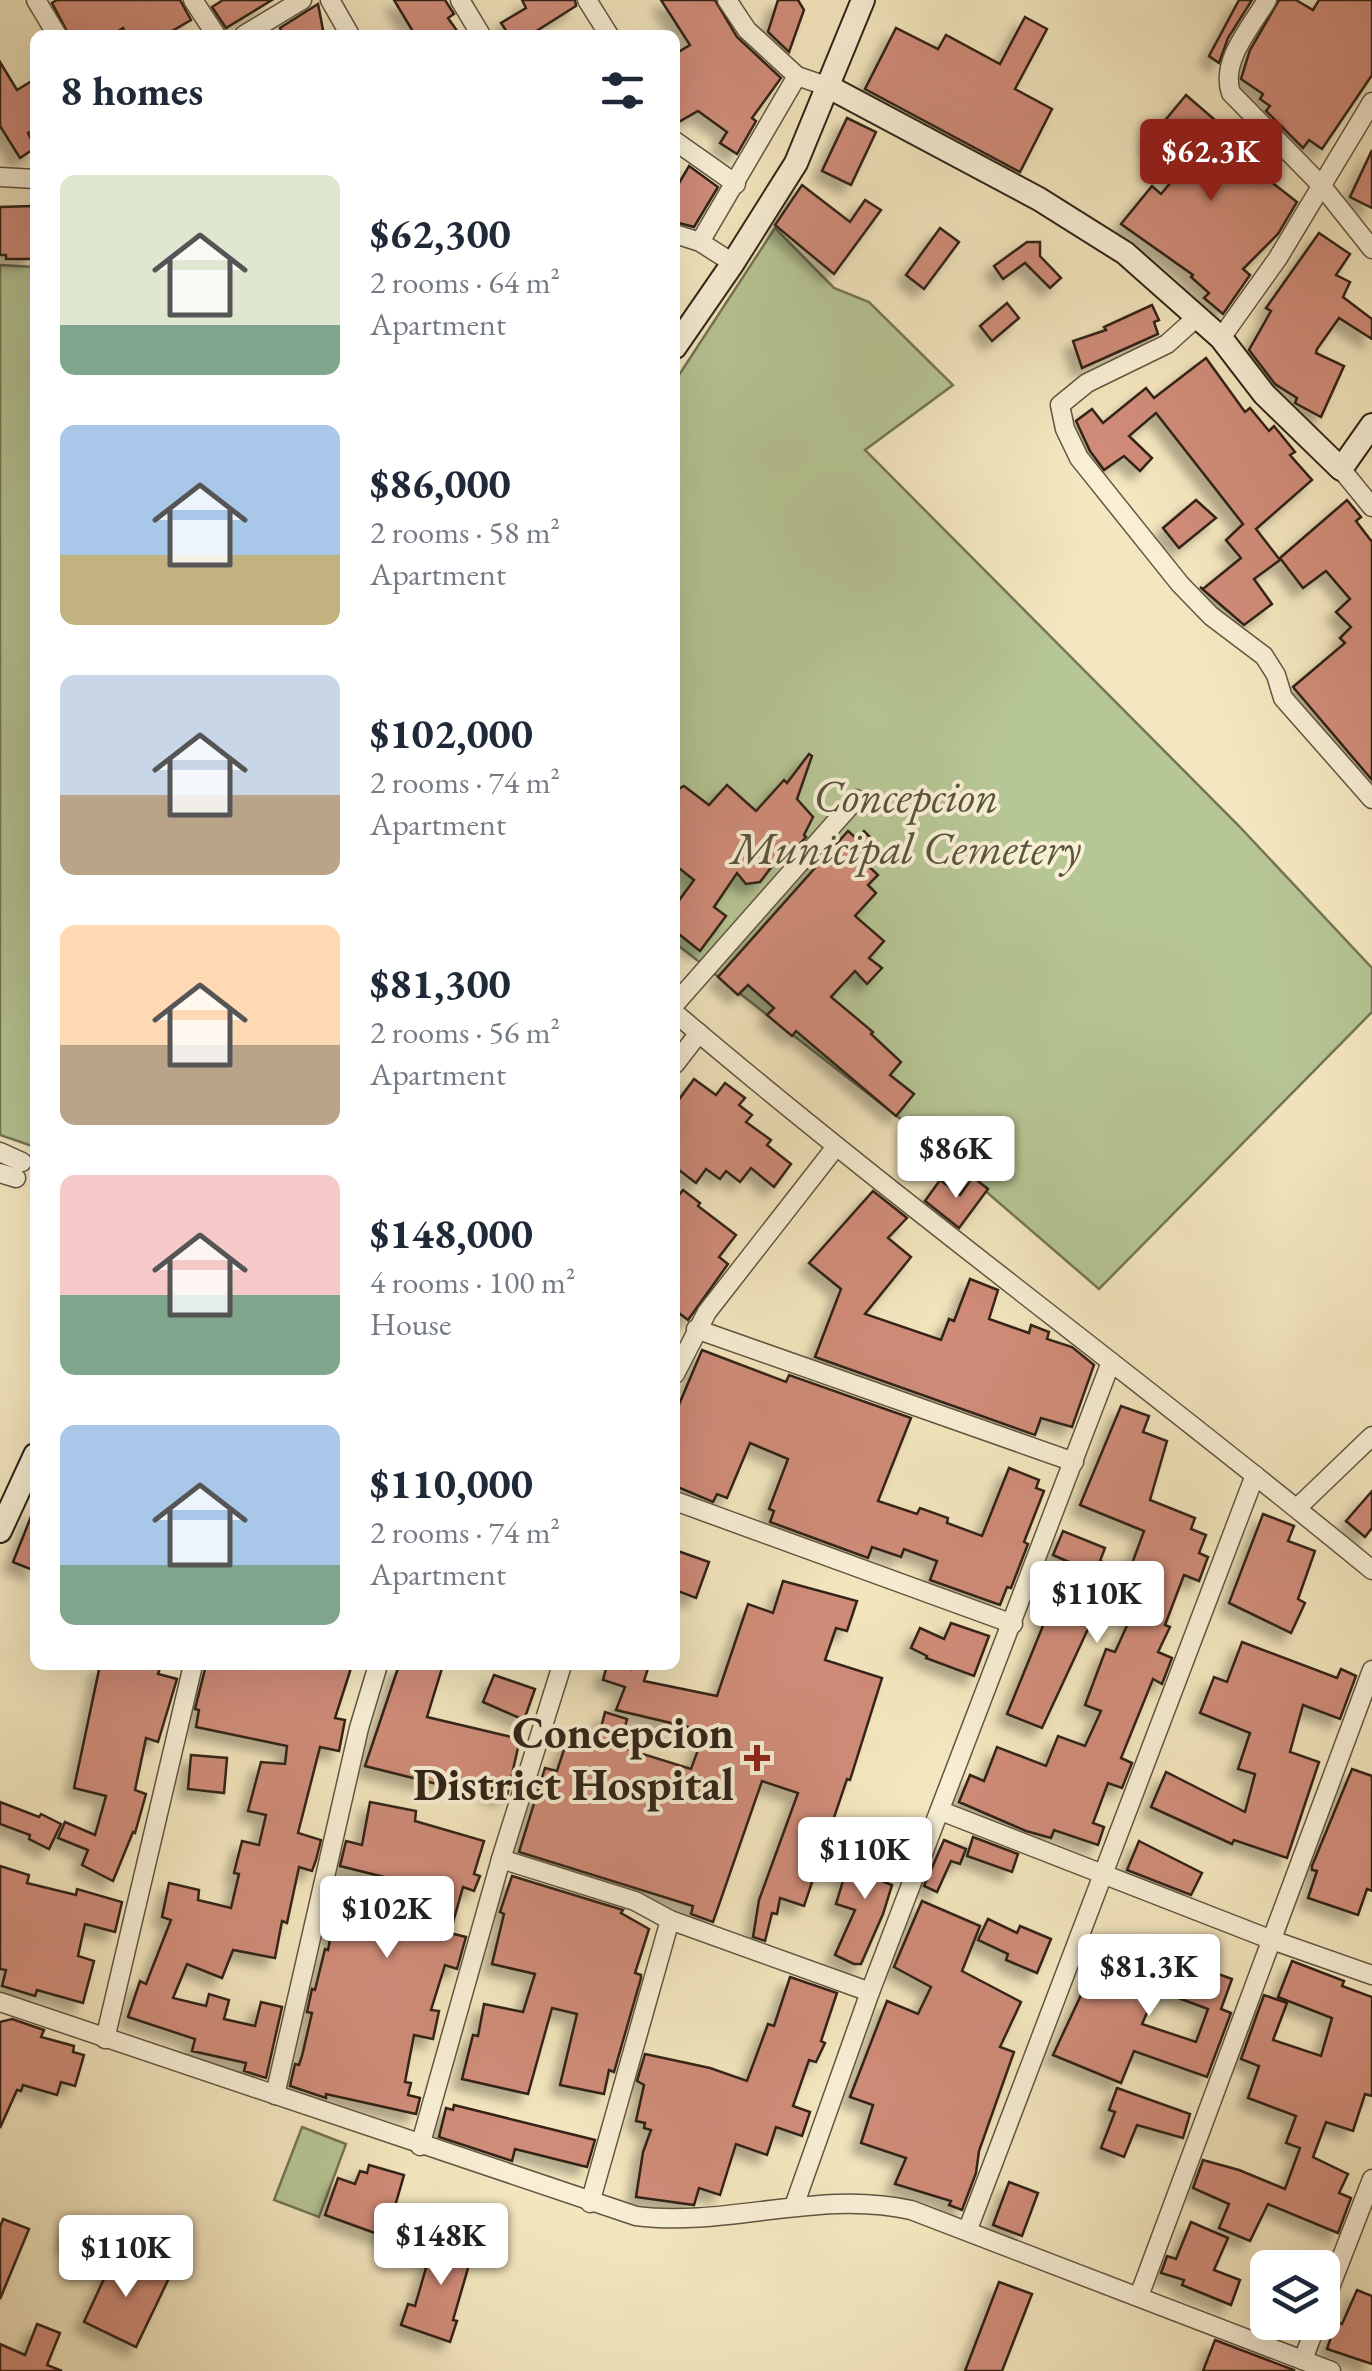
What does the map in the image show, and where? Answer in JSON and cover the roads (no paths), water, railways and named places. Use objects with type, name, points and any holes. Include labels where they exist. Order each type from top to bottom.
[{"type":"street","points":[[36,0],[54,30]]},
{"type":"street","points":[[193,0],[213,30]]},
{"type":"street","points":[[252,30],[302,0]]},
{"type":"street","points":[[330,0],[347,30]]},
{"type":"street","points":[[460,0],[478,30]]},
{"type":"street","points":[[587,0],[606,30]]},
{"type":"street","points":[[727,0],[747,30],[798,76],[829,87],[1039,199],[1138,263],[1221,338],[1264,394],[1341,469],[1372,507]]},
{"type":"street","points":[[680,340],[734,264],[796,163],[863,0]]},
{"type":"street","points":[[1267,0],[1228,66],[1231,93],[1321,185],[1372,249]]},
{"type":"street","points":[[700,242],[798,76]]},
{"type":"street","points":[[1221,338],[1278,258],[1372,102]]},
{"type":"street","points":[[680,145],[736,184]]},
{"type":"street","points":[[0,177],[30,180]]},
{"type":"street","points":[[680,236],[700,242],[734,264]]},
{"type":"street","points":[[1197,318],[1167,344],[1087,383],[1060,405],[1065,429],[1079,458],[1180,584],[1211,616],[1264,656],[1284,698],[1372,799]]},
{"type":"street","points":[[1341,469],[1372,425]]},
{"type":"street","points":[[680,998],[856,800]]},
{"type":"street","points":[[680,1017],[835,1148],[1372,1570]]},
{"type":"street","points":[[680,1058],[699,1033]]},
{"type":"street","points":[[680,1363],[696,1329],[835,1148]]},
{"type":"street","points":[[0,1152],[24,1173]]},
{"type":"street","points":[[696,1329],[1074,1462]]},
{"type":"street","points":[[794,2206],[870,1992],[1111,1362]]},
{"type":"street","points":[[1297,1508],[1372,1436]]},
{"type":"street","points":[[0,1531],[30,1471]]},
{"type":"street","points":[[968,2229],[1255,1475]]},
{"type":"street","points":[[680,1503],[1013,1624]]},
{"type":"street","points":[[105,2039],[192,1670]]},
{"type":"street","points":[[274,2095],[359,1728],[376,1670]]},
{"type":"street","points":[[420,2146],[554,1670]]},
{"type":"street","points":[[1138,2296],[1372,1670]]},
{"type":"street","points":[[941,1811],[1372,1975]]},
{"type":"street","points":[[501,1859],[635,1901],[670,1920],[870,1992]]},
{"type":"street","points":[[590,2203],[670,1920]]},
{"type":"street","points":[[0,2002],[636,2216],[665,2220],[794,2206],[890,2205],[968,2229],[1331,2371]]},
{"type":"street","points":[[1340,2262],[1372,2179]]},
{"type":"street","points":[[1303,2360],[1310,2340]]},
{"type":"place","name":"Concepcion District Hospital","points":[[757,1758]]},
{"type":"park label","name":"Concepcion Municipal Cemetery","points":[[906,822]]}]
